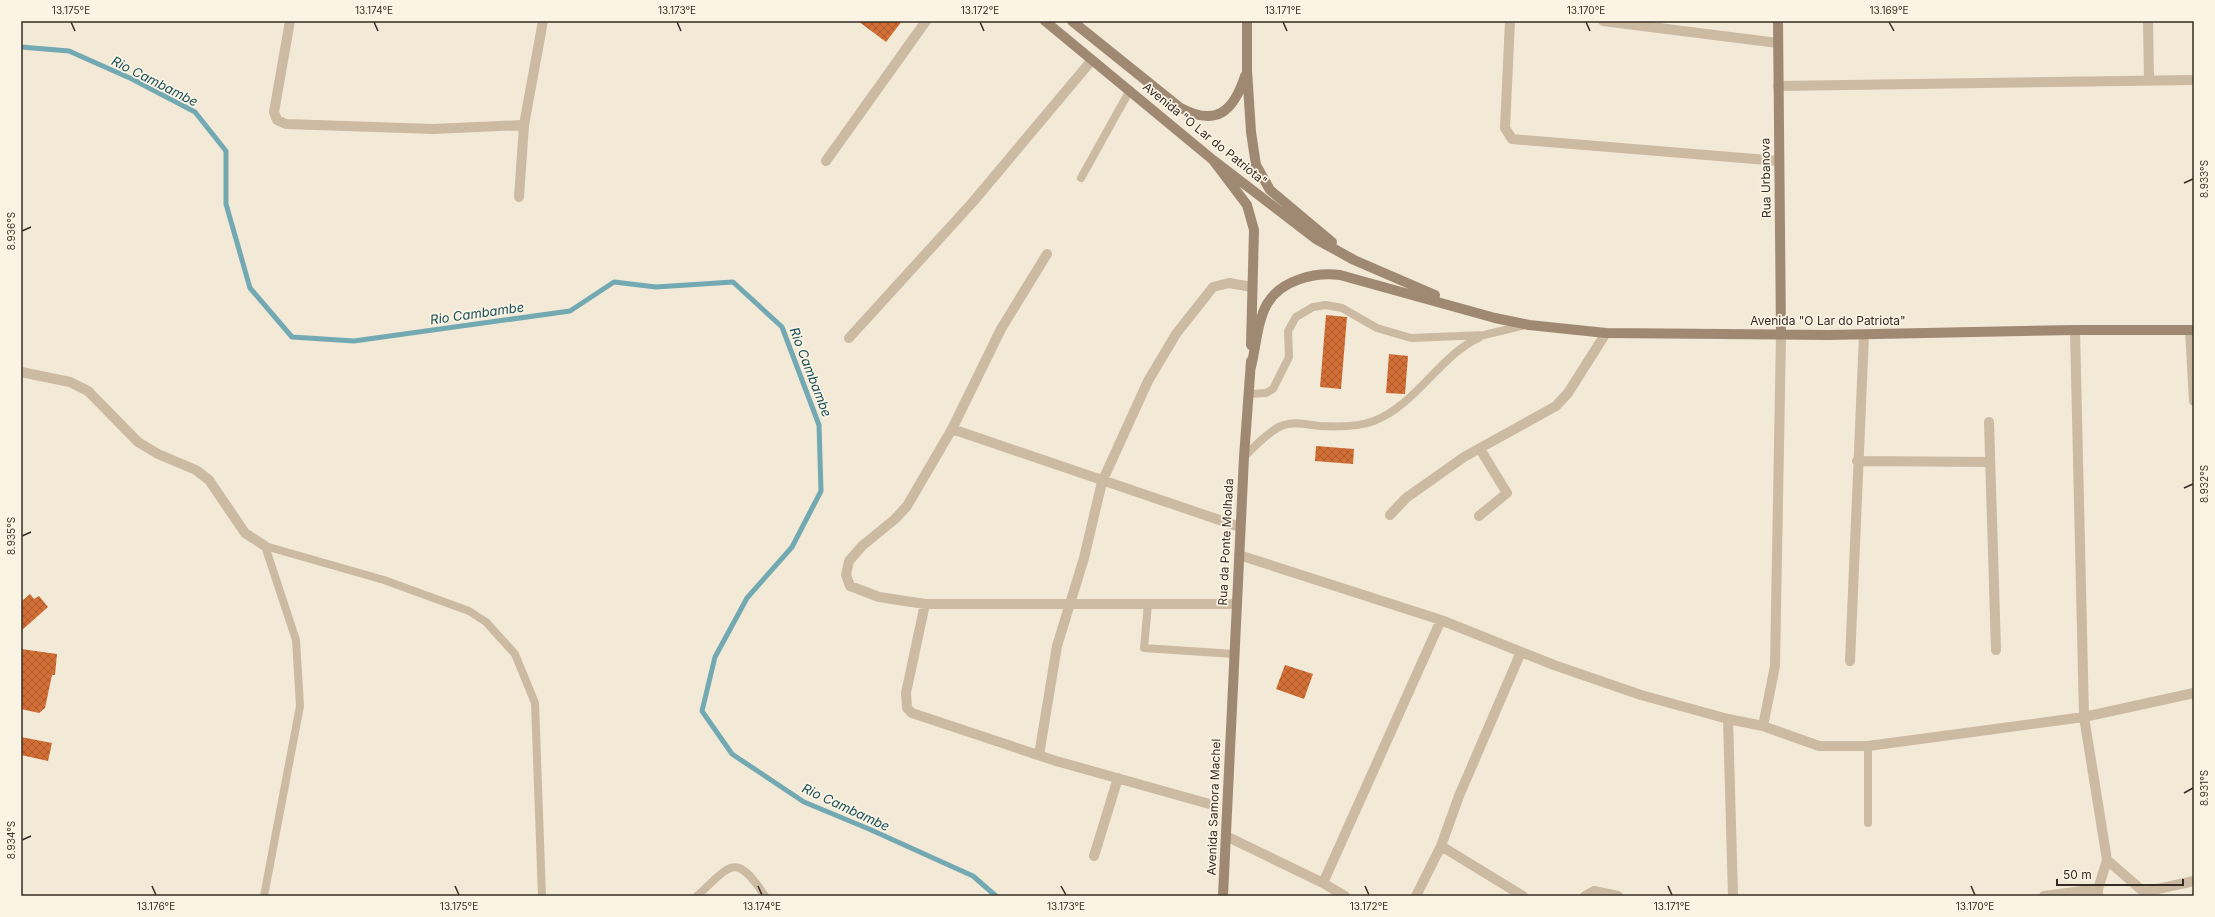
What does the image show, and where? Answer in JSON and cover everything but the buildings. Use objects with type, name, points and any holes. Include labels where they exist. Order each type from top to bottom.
[{"type":"main road","name":"Avenida \"O Lar do Patriota\"","points":[[1045,21],[1213,160],[1316,239],[1354,260],[1464,308]]},
{"type":"main road","name":"Avenida \"O Lar do Patriota\"","points":[[1072,21],[1179,107],[1197,115],[1208,117],[1216,116],[1231,106],[1236,100],[1247,70]]},
{"type":"main road","points":[[1247,70],[1248,21]]},
{"type":"main road","name":"Rua Urbanova","points":[[1778,21],[1781,335]]},
{"type":"main road","name":"Avenida \"O Lar do Patriota\"","points":[[1247,70],[1253,149],[1262,178],[1270,190],[1354,260]]},
{"type":"main road","points":[[1213,160],[1247,205],[1254,230],[1251,367]]},
{"type":"main road","name":"Avenida \"O Lar do Patriota\"","points":[[1251,367],[1262,318],[1267,304],[1288,285],[1323,273],[1340,275],[1464,308],[1495,318],[1529,325],[1606,333],[1781,335],[2075,330],[2192,330]]},
{"type":"main road","name":"Rua da Ponte Molhada","points":[[1231,719],[1240,527],[1251,367]]},
{"type":"main road","name":"Avenida Samora Machel","points":[[1223,896],[1231,719]]},
{"type":"street","points":[[290,21],[274,112],[277,120],[286,124],[367,128],[433,129],[524,125]]},
{"type":"street","points":[[519,197],[524,125],[543,21]]},
{"type":"street","points":[[826,162],[926,21]]},
{"type":"street","points":[[1510,21],[1505,128],[1512,139],[1779,161]]},
{"type":"street","points":[[1603,21],[1778,43]]},
{"type":"street","points":[[2148,21],[2149,80]]},
{"type":"street","points":[[849,338],[972,203],[1092,60]]},
{"type":"street","points":[[1778,86],[2194,80]]},
{"type":"street","points":[[1047,254],[1001,329],[952,429],[907,506],[895,519],[862,546],[849,560],[846,575],[850,586],[863,592],[925,604],[1236,604]]},
{"type":"street","points":[[1039,755],[1057,646],[1084,558],[1102,482],[1148,381],[1176,334],[1213,287],[1229,283],[1252,287]]},
{"type":"street","points":[[2044,896],[2098,892],[2107,860],[2084,717],[2075,330]]},
{"type":"street","points":[[2192,330],[2194,401]]},
{"type":"street","points":[[1390,515],[1406,498],[1430,481],[1480,449],[1556,406],[1568,393],[1606,333]]},
{"type":"street","points":[[1850,661],[1857,460],[1864,334]]},
{"type":"street","points":[[1762,726],[1775,666],[1781,335]]},
{"type":"street","points":[[21,372],[70,382],[88,390],[138,442],[158,454],[196,470],[209,480],[245,533],[265,546]]},
{"type":"street","points":[[1989,422],[1996,650]]},
{"type":"street","points":[[952,429],[1102,482],[1240,527]]},
{"type":"street","points":[[1479,516],[1508,493],[1480,449]]},
{"type":"street","points":[[1857,460],[1990,462]]},
{"type":"street","points":[[1239,555],[1442,620],[1521,652],[1641,695],[1728,719],[1762,726],[1819,746],[1868,746],[2084,717],[2194,693]]},
{"type":"street","points":[[925,604],[906,693],[907,708],[912,713],[1039,755],[1213,806]]},
{"type":"street","points":[[1323,883],[1442,620]]},
{"type":"street","points":[[1416,896],[1441,846],[1459,796],[1521,652]]},
{"type":"street","points":[[1728,719],[1733,896]]},
{"type":"street","points":[[1094,856],[1118,778]]},
{"type":"street","points":[[1226,836],[1323,883],[1345,896]]},
{"type":"street","points":[[1441,846],[1523,896]]},
{"type":"street","points":[[2107,860],[2145,894],[2194,881]]},
{"type":"street","points":[[1585,896],[1594,891],[1618,896]]},
{"type":"lane","points":[[1080,178],[1130,90]]},
{"type":"lane","points":[[1249,394],[1266,393],[1274,389],[1289,357],[1288,331],[1296,317],[1313,307],[1326,305],[1342,308],[1378,328],[1411,338],[1484,335],[1529,325]]},
{"type":"lane","points":[[1244,457],[1283,425],[1301,423],[1319,426],[1348,426],[1373,421],[1400,407],[1466,344],[1484,335]]},
{"type":"lane","points":[[264,896],[300,706],[296,640],[265,546]]},
{"type":"lane","points":[[265,546],[384,580],[468,612],[486,622],[515,654],[534,702],[542,896]]},
{"type":"lane","points":[[1148,604],[1144,648],[1234,654]]},
{"type":"lane","points":[[1868,746],[1868,823]]},
{"type":"lane","points":[[697,896],[725,870],[732,867],[746,870],[765,896]]},
{"type":"waterway","name":"Rio Cambambe","points":[[21,47],[69,51],[132,79],[195,112],[226,151],[226,204],[250,288],[292,337],[354,341],[570,311],[614,282],[656,287],[733,282],[782,327],[819,425],[821,491],[792,547],[747,598],[715,657],[702,711],[732,754],[804,802],[869,829],[973,876],[996,896]]}]
